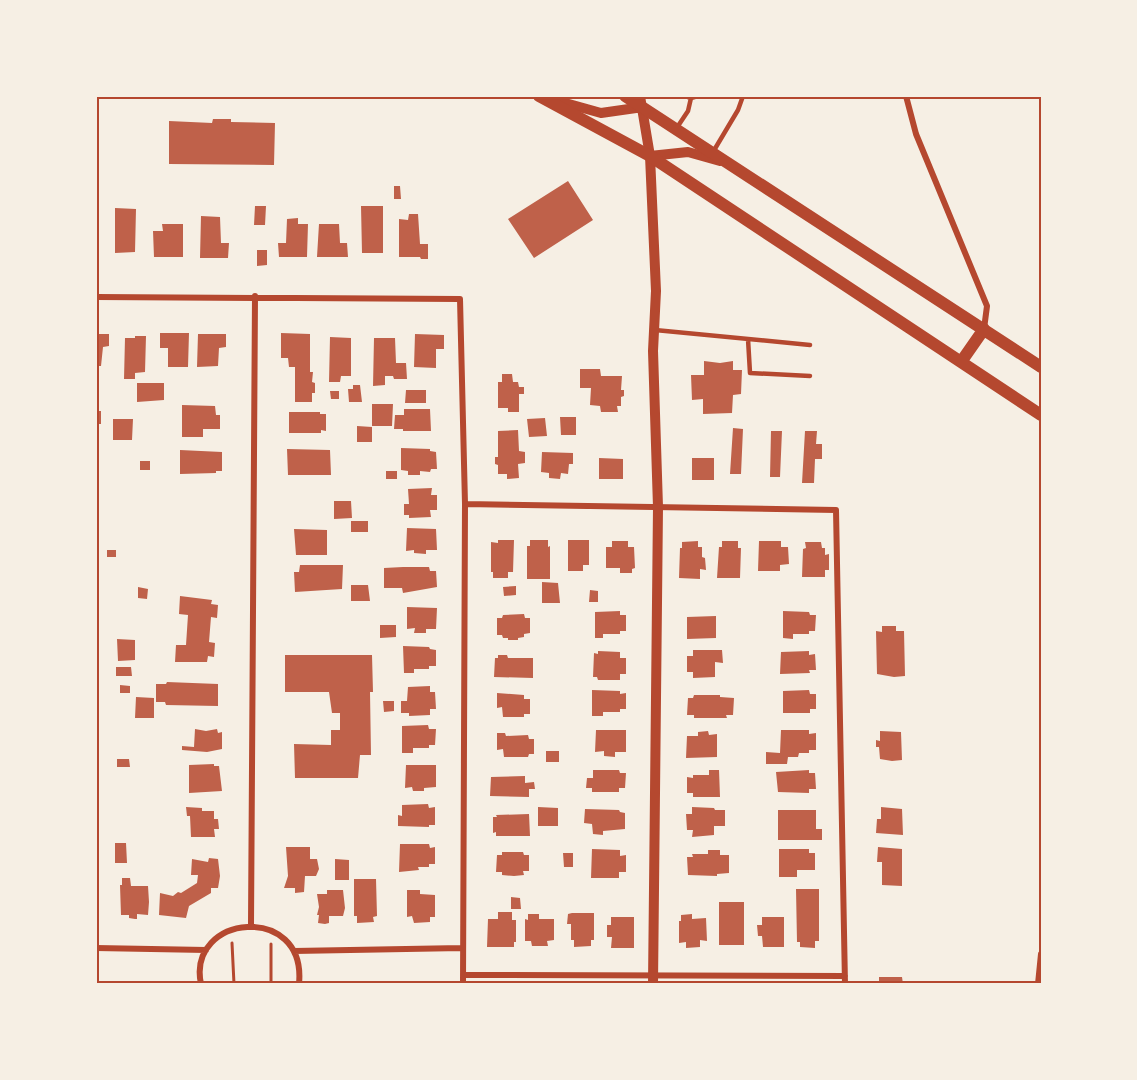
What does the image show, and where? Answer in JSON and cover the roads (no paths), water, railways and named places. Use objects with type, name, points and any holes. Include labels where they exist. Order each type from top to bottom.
[{"type":"main road","points":[[539,96],[650,156],[1041,415]]},
{"type":"main road","points":[[624,96],[642,102],[676,129],[1041,367]]},
{"type":"main road","points":[[961,362],[984,329]]},
{"type":"street","points":[[539,96],[601,113],[642,102],[650,156],[657,291],[653,351],[658,507],[653,979]]},
{"type":"street","points":[[906,96],[916,134],[987,306],[984,329]]},
{"type":"street","points":[[650,156],[688,152],[730,163]]},
{"type":"street","points":[[96,297],[255,296],[460,299],[465,504],[463,984]]},
{"type":"street","points":[[251,925],[255,296]]},
{"type":"street","points":[[465,504],[836,510],[845,984]]},
{"type":"street","points":[[201,984],[201,964],[206,950],[214,940],[232,929],[251,925],[271,930],[283,938],[294,951],[300,966],[299,984]]},
{"type":"street","points":[[96,948],[206,950]]},
{"type":"street","points":[[294,951],[462,948]]},
{"type":"street","points":[[1038,984],[1041,954]]},
{"type":"street","points":[[463,975],[653,979],[845,976]]},
{"type":"lane","points":[[685,96],[691,98],[698,96]]},
{"type":"lane","points":[[713,152],[738,110],[742,96]]},
{"type":"lane","points":[[676,129],[688,111],[691,98]]},
{"type":"lane","points":[[655,330],[810,345]]},
{"type":"lane","points":[[748,339],[750,373],[810,376]]}]
